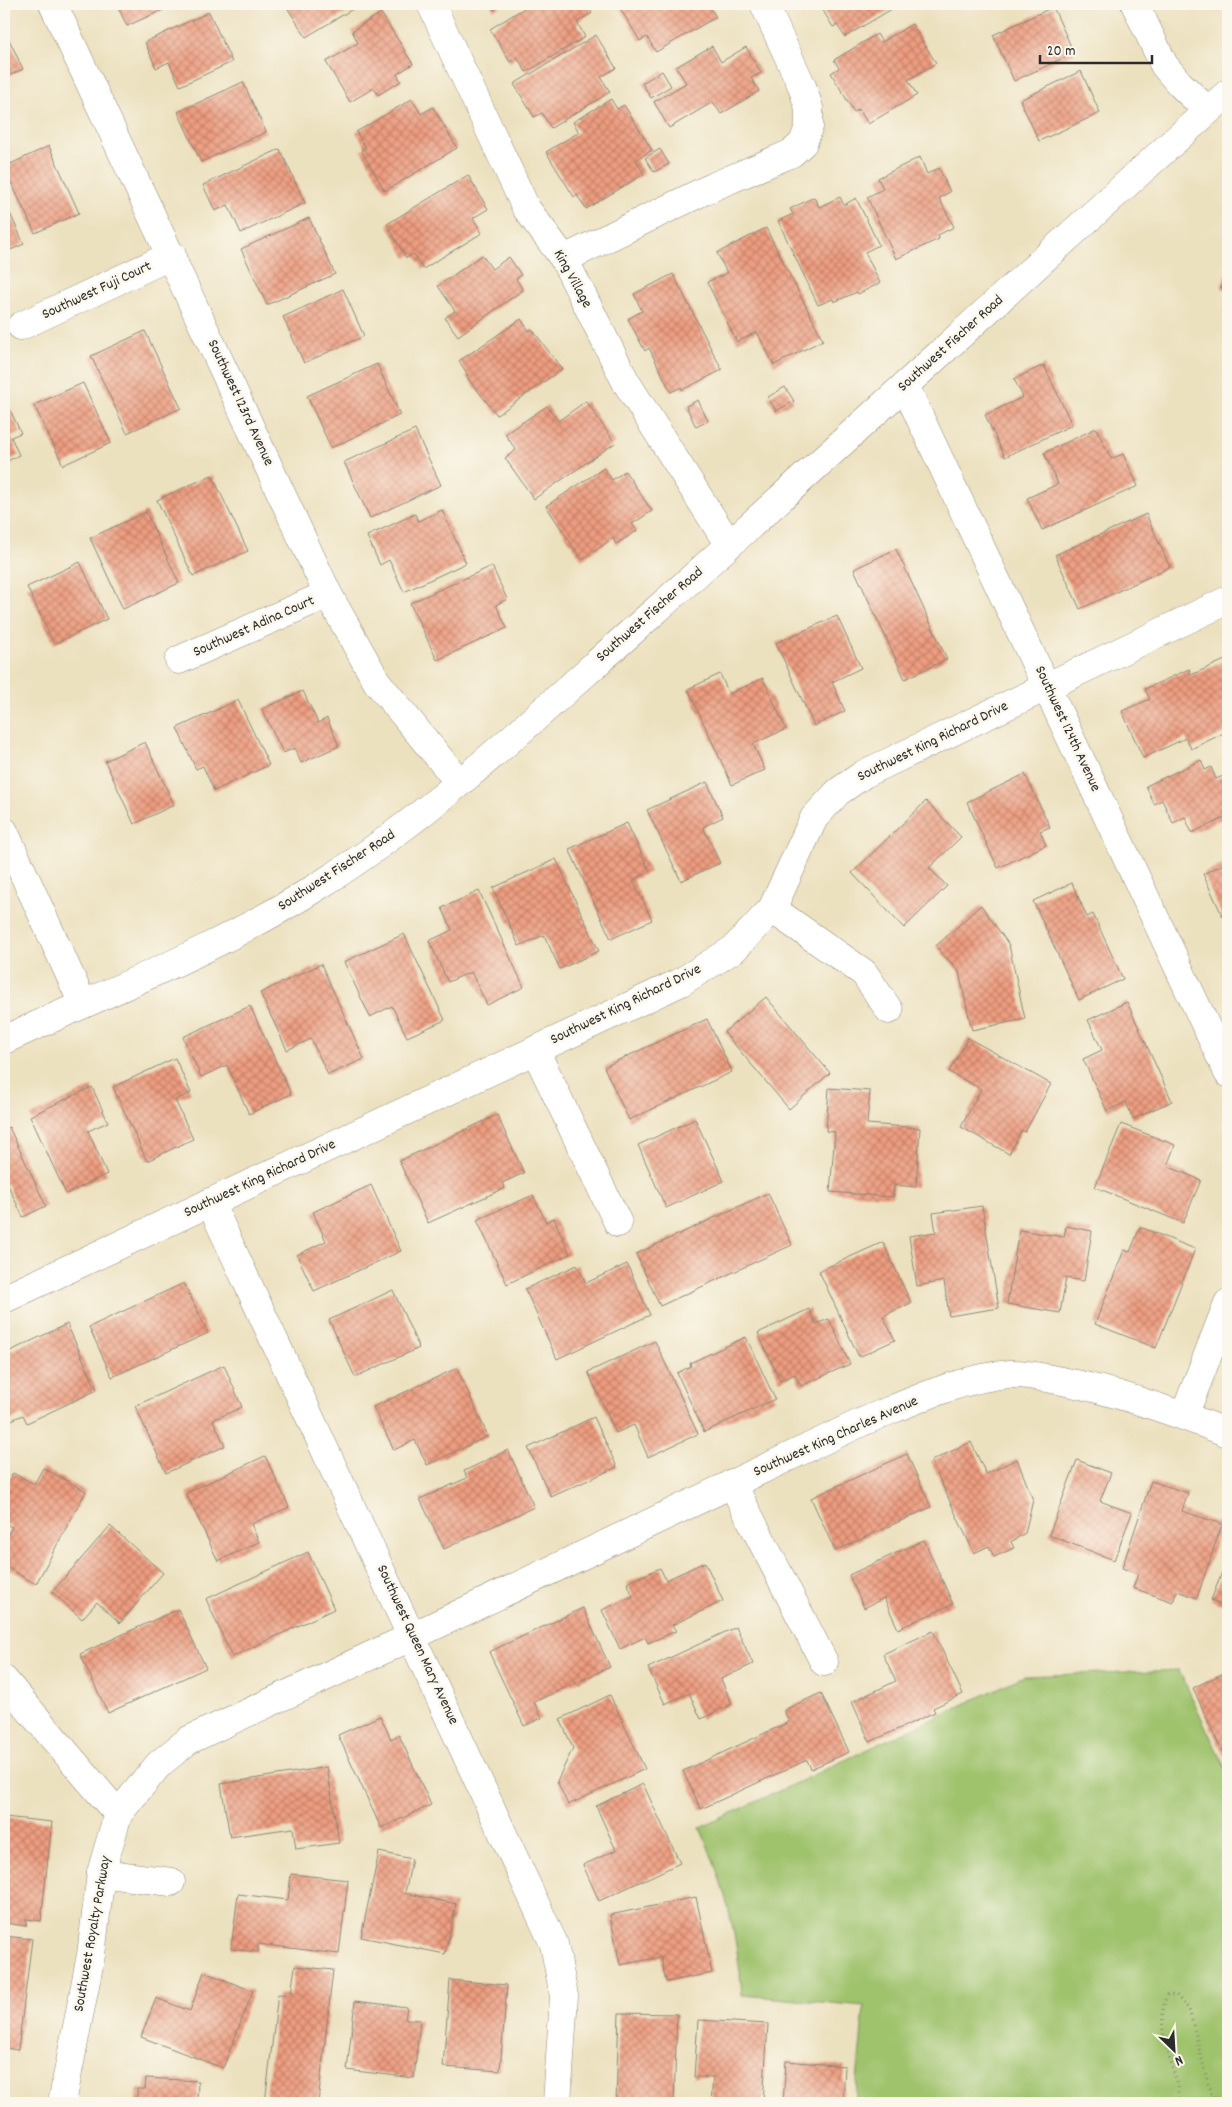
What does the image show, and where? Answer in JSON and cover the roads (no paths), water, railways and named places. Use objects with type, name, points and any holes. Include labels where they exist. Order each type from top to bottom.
[{"type":"street","name":"Southwest 123rd Avenue","points":[[54,4],[328,594],[377,682],[459,782]]},
{"type":"street","name":"King Village","points":[[431,4],[526,208],[564,259],[626,382],[729,546]]},
{"type":"street","points":[[564,259],[710,188],[792,154],[804,143],[809,127],[809,108],[802,86],[764,4]]},
{"type":"street","points":[[1135,4],[1164,65],[1178,83],[1208,111]]},
{"type":"street","name":"Southwest Fischer Road","points":[[4,1040],[175,964],[318,886],[374,849],[459,782],[729,546],[1228,93]]},
{"type":"street","name":"Southwest Fuji Court","points":[[21,326],[172,255]]},
{"type":"street","name":"Southwest 124th Avenue","points":[[905,386],[1228,1074]]},
{"type":"street","name":"Southwest Adina Court","points":[[179,660],[328,594]]},
{"type":"street","name":"Southwest King Richard Drive","points":[[4,1299],[681,982],[734,949],[772,909],[814,818],[838,792],[864,774],[1228,600]]},
{"type":"street","points":[[4,831],[83,1004]]},
{"type":"street","points":[[772,909],[864,973],[889,1010]]},
{"type":"street","points":[[535,1050],[618,1223]]},
{"type":"street","name":"Southwest Queen Mary Avenue","points":[[210,1202],[413,1636],[554,1944],[564,1996],[557,2103]]},
{"type":"street","points":[[1184,1416],[1228,1303]]},
{"type":"street","name":"Southwest King Charles Avenue","points":[[413,1636],[862,1422],[935,1393],[982,1378],[1011,1374],[1044,1377],[1087,1386],[1184,1416],[1228,1433]]},
{"type":"street","points":[[732,1484],[824,1662]]},
{"type":"street","name":"Southwest Royalty Parkway","points":[[62,2103],[91,1955],[100,1873],[118,1814],[132,1795],[159,1764],[189,1740],[413,1636]]},
{"type":"street","points":[[4,1680],[118,1814]]},
{"type":"street","points":[[100,1873],[171,1882]]}]
